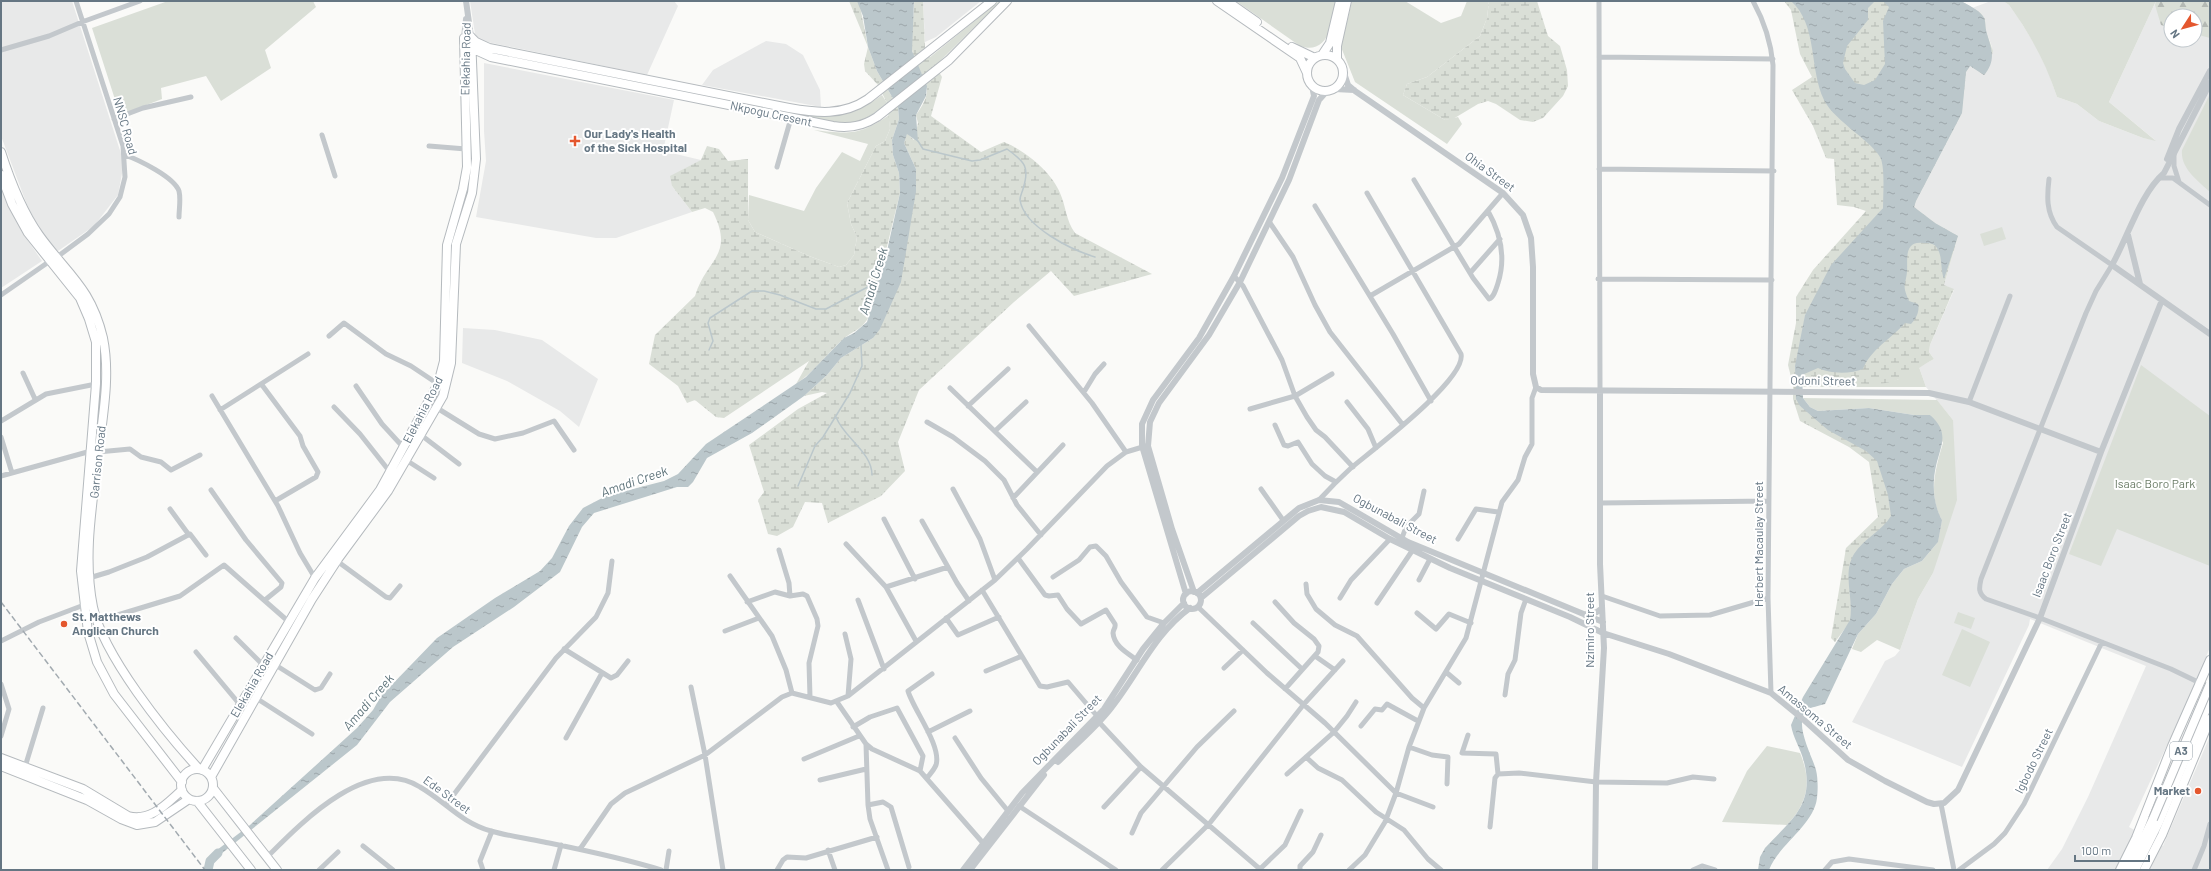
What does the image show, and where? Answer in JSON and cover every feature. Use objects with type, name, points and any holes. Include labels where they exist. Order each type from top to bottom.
[{"type":"main road","name":"Nkpogu Cresent","points":[[467,37],[489,48],[814,112],[831,112],[850,109],[868,99],[992,1]]},
{"type":"main road","name":"Nkpogu Cresent","points":[[472,50],[491,57],[845,128],[861,126],[877,117],[939,68],[1007,1]]},
{"type":"main road","points":[[1217,1],[1300,58],[1312,86],[1319,90],[1331,90],[1342,81],[1344,73],[1342,65],[1338,59],[1337,46],[1347,1]]},
{"type":"main road","points":[[1227,1],[1295,49],[1318,56],[1331,56],[1338,59]]},
{"type":"main road","points":[[1307,73],[1309,64],[1330,43],[1340,1]]},
{"type":"main road","name":"Elekahia Road","points":[[211,777],[312,599],[336,561],[388,491],[437,408],[451,363],[456,244],[472,193],[475,177],[474,68],[472,50],[467,37]]},
{"type":"main road","name":"Elekahia Road","points":[[201,769],[264,666],[315,578],[380,490],[438,384],[444,360],[446,253],[450,232],[464,189],[467,167],[464,60],[467,37]]},
{"type":"main road","name":"Nkpogu Cresent","points":[[472,50],[489,48]]},
{"type":"main road","points":[[464,60],[472,50]]},
{"type":"main road","points":[[474,68],[480,60],[491,57]]},
{"type":"main road","name":"Garrison Road","points":[[1,152],[27,216],[72,287],[89,319],[96,342],[94,452],[89,578],[93,609],[106,642],[127,676],[175,741],[201,769]]},
{"type":"main road","name":"Garrison Road","points":[[1,175],[22,223],[87,295],[97,316],[103,340],[106,364],[105,387],[94,452],[81,550],[84,605],[93,648],[106,682],[182,786]]},
{"type":"main road","points":[[2120,870],[2136,838],[2172,746],[2210,660]]},
{"type":"main road","points":[[2200,683],[2210,688]]},
{"type":"main road","name":"A3","points":[[2135,870],[2210,684]]},
{"type":"main road","name":"A3","points":[[2128,870],[2156,820],[2210,700]]},
{"type":"main road","points":[[2144,870],[2162,835],[2210,719]]},
{"type":"main road","points":[[1,758],[83,789],[128,816],[136,818],[148,816],[155,812],[182,786],[188,772],[201,769],[211,777],[213,788],[277,870]]},
{"type":"main road","points":[[1,766],[87,800],[133,824],[142,825],[155,822],[193,800],[207,798],[213,788]]},
{"type":"main road","points":[[182,786],[251,870]]},
{"type":"street","name":"NNSC Road","points":[[1,295],[53,259],[98,225],[116,203],[124,181],[125,155],[76,1]]},
{"type":"street","points":[[1,50],[49,36],[82,22],[140,1]]},
{"type":"street","name":"Elekahia Road","points":[[466,1],[467,37]]},
{"type":"street","points":[[1598,1],[1598,279],[1600,390]]},
{"type":"street","name":"Herbert Macaulay Street","points":[[1753,1],[1764,26],[1773,59],[1774,171],[1769,393],[1768,598],[1771,693]]},
{"type":"street","points":[[1599,57],[1773,59]]},
{"type":"street","points":[[2200,683],[2171,669],[2040,618],[1986,599],[1981,595],[1979,589],[2086,313],[2096,291],[2112,265],[2146,198],[2159,178],[2179,129],[2210,71]]},
{"type":"street","name":"Ohia Street","points":[[1344,73],[1348,85],[1355,91],[1503,193],[1523,215],[1531,238],[1533,267],[1533,374],[1536,387]]},
{"type":"street","points":[[2159,178],[2164,173],[2210,83]]},
{"type":"street","points":[[1198,607],[1190,608],[1184,603],[1186,594],[1142,446],[1142,424],[1153,400],[1198,338],[1234,276],[1282,178],[1314,96],[1312,86]]},
{"type":"street","points":[[1355,91],[1331,90],[1319,100],[1289,180],[1270,223],[1240,282],[1209,335],[1153,413],[1148,431],[1148,446],[1172,529],[1197,594],[1198,607],[1285,689],[1304,704],[1334,732],[1396,793],[1433,807]]},
{"type":"street","points":[[114,119],[143,108],[191,97]]},
{"type":"street","points":[[777,167],[791,118]]},
{"type":"street","points":[[322,135],[335,176]]},
{"type":"street","points":[[429,146],[466,149]]},
{"type":"street","points":[[2174,153],[2174,166],[2179,182]]},
{"type":"street","points":[[125,155],[148,165],[174,184],[180,195],[179,217]]},
{"type":"street","points":[[1599,169],[1774,171]]},
{"type":"street","points":[[1282,178],[1289,180]]},
{"type":"street","points":[[2159,178],[2173,178],[2210,205]]},
{"type":"street","points":[[2049,179],[2047,200],[2052,220],[2057,227],[2210,334]]},
{"type":"street","points":[[1414,180],[1470,274],[1487,299],[1492,298],[1502,271],[1500,239],[1498,231],[1488,211]]},
{"type":"street","points":[[1319,500],[1352,467],[1431,401],[1456,370],[1462,356],[1367,193]]},
{"type":"street","points":[[1370,296],[1454,247],[1503,193]]},
{"type":"street","points":[[1315,206],[1370,296],[1431,401]]},
{"type":"street","points":[[1270,223],[1293,257],[1314,305],[1330,332],[1403,425]]},
{"type":"street","points":[[2128,234],[2140,284]]},
{"type":"street","points":[[1470,274],[1500,239]]},
{"type":"street","points":[[1234,276],[1240,282],[1282,360],[1295,396],[1313,427],[1325,437],[1352,467]]},
{"type":"street","points":[[1598,279],[1772,280]]},
{"type":"street","points":[[1969,402],[2010,296]]},
{"type":"street","name":"Isaac Boro Street","points":[[1941,804],[1948,801],[1958,790],[2040,618],[2101,452],[2162,300]]},
{"type":"street","points":[[329,336],[344,323],[386,354],[411,366],[438,384]]},
{"type":"street","points":[[1029,326],[1084,392],[1126,452]]},
{"type":"street","points":[[220,410],[262,385],[308,354]]},
{"type":"street","points":[[1084,392],[1094,374],[1104,364]]},
{"type":"street","points":[[968,406],[1008,369]]},
{"type":"street","points":[[23,373],[35,399]]},
{"type":"street","points":[[1250,408],[1295,396],[1332,374]]},
{"type":"street","points":[[1,421],[35,399],[46,394],[96,384]]},
{"type":"street","points":[[262,385],[300,436],[303,446],[318,472],[316,477],[275,501]]},
{"type":"street","points":[[356,386],[382,424],[404,448]]},
{"type":"street","points":[[1349,870],[1372,845],[1396,793],[1418,721],[1424,708],[1461,650],[1471,623],[1480,580],[1498,512],[1502,502],[1518,480],[1524,457],[1532,444],[1532,398],[1536,387]]},
{"type":"street","name":"Odoni Street","points":[[1536,387],[1547,391],[1600,390],[1769,393],[1929,393],[1969,402],[2101,452]]},
{"type":"street","points":[[950,388],[1037,472]]},
{"type":"street","name":"Nzimiro Street","points":[[1596,870],[1596,782],[1604,648],[1602,633],[1600,390]]},
{"type":"street","points":[[212,396],[275,501],[300,553],[315,578]]},
{"type":"street","points":[[995,431],[1026,402]]},
{"type":"street","points":[[1347,402],[1368,429],[1376,448]]},
{"type":"street","points":[[334,407],[360,434],[390,472]]},
{"type":"street","points":[[437,408],[487,438],[495,439],[523,433],[554,421],[574,450]]},
{"type":"street","points":[[927,422],[953,437],[985,461],[1004,480],[1013,498],[1041,535]]},
{"type":"street","points":[[1275,425],[1284,445],[1288,446],[1298,442],[1312,464],[1325,476],[1336,482]]},
{"type":"street","points":[[421,435],[459,464]]},
{"type":"street","points":[[1,437],[12,473]]},
{"type":"street","points":[[1013,498],[1063,444]]},
{"type":"street","points":[[580,849],[611,804],[625,793],[704,755],[782,697],[792,693],[823,702],[837,702],[848,696],[995,580],[1041,535],[1107,466],[1126,452],[1142,446],[1148,446]]},
{"type":"street","points":[[1,476],[94,452],[130,449],[141,457],[161,462],[171,470],[200,455]]},
{"type":"street","points":[[406,460],[434,478]]},
{"type":"street","points":[[953,489],[980,539],[995,580]]},
{"type":"street","points":[[211,490],[246,540],[282,583],[281,587],[265,600]]},
{"type":"street","points":[[1261,490],[1283,520]]},
{"type":"street","points":[[1330,490],[1332,501]]},
{"type":"street","points":[[1402,538],[1406,527],[1419,514],[1424,491]]},
{"type":"street","name":"Ogbunabali Street","points":[[1197,594],[1283,520],[1299,508],[1319,500],[1332,501],[1351,508],[1402,538],[1603,622]]},
{"type":"street","points":[[1600,503],[1769,501]]},
{"type":"street","name":"Ogbunabali Street","points":[[1197,594],[1287,525],[1314,508],[1328,508],[1344,512],[1412,551],[1580,621],[1602,633]]},
{"type":"street","points":[[170,509],[189,535],[194,537],[206,555]]},
{"type":"street","points":[[1458,539],[1476,509],[1498,512]]},
{"type":"street","points":[[884,519],[915,579]]},
{"type":"street","points":[[922,521],[969,601]]},
{"type":"street","points":[[89,578],[147,557],[189,535]]},
{"type":"street","points":[[1340,598],[1351,580],[1390,539]]},
{"type":"street","points":[[846,544],[886,587],[916,641]]},
{"type":"street","points":[[1053,577],[1079,560],[1090,547],[1096,546],[1106,556],[1121,582],[1147,617],[1164,623]]},
{"type":"street","points":[[779,550],[790,596]]},
{"type":"street","points":[[1378,603],[1412,551]]},
{"type":"street","points":[[1018,558],[1045,595],[1049,596],[1058,594],[1067,609],[1081,624],[1106,610],[1115,624],[1113,632],[1117,642],[1123,651],[1136,660]]},
{"type":"street","points":[[1419,580],[1430,559]]},
{"type":"street","points":[[336,561],[386,598],[392,597],[400,586]]},
{"type":"street","points":[[446,806],[564,650],[588,626],[604,604],[608,593],[612,561]]},
{"type":"street","points":[[98,621],[180,596],[223,565],[228,567],[289,622]]},
{"type":"street","points":[[886,587],[915,579],[948,567]]},
{"type":"street","points":[[730,576],[779,650],[792,693]]},
{"type":"street","points":[[1306,584],[1307,594],[1316,609],[1335,625],[1357,636],[1412,698],[1424,708]]},
{"type":"street","points":[[982,590],[1040,686],[1047,687],[1064,682],[1070,683],[1097,718],[1141,767],[1261,870],[1285,844],[1301,810]]},
{"type":"street","points":[[747,602],[775,592],[790,596],[806,594],[817,619],[816,634],[809,663],[810,697]]},
{"type":"street","points":[[1186,594],[1197,594]]},
{"type":"street","points":[[1602,596],[1660,616],[1710,615],[1768,598]]},
{"type":"street","points":[[1505,695],[1508,674],[1515,660],[1520,613],[1526,599]]},
{"type":"street","points":[[858,600],[884,669]]},
{"type":"street","points":[[1275,602],[1294,623],[1318,643],[1319,649],[1315,656],[1285,689]]},
{"type":"street","name":"Ogbunabali Street","points":[[970,870],[1043,776],[1097,718],[1110,701],[1136,660],[1164,623],[1184,603]]},
{"type":"street","points":[[1,641],[39,622],[84,605]]},
{"type":"street","name":"Ogbunabali Street","points":[[963,870],[1022,793],[1120,696],[1153,646],[1177,619],[1190,608]]},
{"type":"street","points":[[1584,615],[1594,613],[1602,608]]},
{"type":"street","points":[[1416,613],[1436,629],[1449,614],[1471,623]]},
{"type":"street","points":[[946,618],[955,635],[958,635],[999,617]]},
{"type":"street","points":[[725,631],[759,618]]},
{"type":"street","points":[[1254,623],[1302,669]]},
{"type":"street","name":"Amassoma Street","points":[[1602,633],[1669,654],[1771,693],[1804,720],[1848,760],[1862,769],[1927,802],[1941,804]]},
{"type":"street","points":[[845,634],[851,659],[848,696]]},
{"type":"street","points":[[236,638],[264,666]]},
{"type":"street","name":"Igbodo Street","points":[[1959,870],[1994,844],[2005,833],[2024,804],[2102,642]]},
{"type":"street","points":[[564,650],[602,673],[614,677],[628,661]]},
{"type":"street","points":[[1224,668],[1243,650]]},
{"type":"street","points":[[196,652],[240,706]]},
{"type":"street","points":[[986,671],[1022,656]]},
{"type":"street","points":[[1315,656],[1335,670]]},
{"type":"street","points":[[1162,870],[1209,824],[1304,704],[1343,661]]},
{"type":"street","points":[[274,664],[315,690],[321,688],[330,674]]},
{"type":"street","points":[[1446,672],[1459,683]]},
{"type":"street","points":[[566,738],[602,673]]},
{"type":"street","points":[[927,778],[934,770],[937,760],[928,732],[908,691],[932,674]]},
{"type":"street","points":[[1,684],[10,709],[1,736]]},
{"type":"street","points":[[691,687],[723,870]]},
{"type":"street","points":[[256,698],[312,734]]},
{"type":"street","points":[[837,702],[859,736],[866,744],[872,749],[920,771],[946,803],[983,843]]},
{"type":"street","points":[[1287,774],[1334,732],[1356,702]]},
{"type":"street","points":[[1361,726],[1375,709],[1382,710],[1387,704],[1418,721]]},
{"type":"street","points":[[25,767],[43,708]]},
{"type":"street","points":[[853,727],[870,717],[897,708],[923,756],[920,771]]},
{"type":"street","points":[[928,732],[970,711]]},
{"type":"street","points":[[1132,833],[1141,813],[1198,747],[1234,711]]},
{"type":"street","points":[[1468,735],[1462,753],[1496,754],[1498,774],[1495,778],[1490,827]]},
{"type":"street","points":[[804,759],[859,736]]},
{"type":"street","points":[[955,738],[981,778],[1008,811]]},
{"type":"street","points":[[866,744],[868,805],[888,870]]},
{"type":"street","points":[[1409,747],[1432,756],[1448,757],[1447,784]]},
{"type":"street","points":[[1306,757],[1318,768],[1342,780],[1376,812],[1386,817],[1404,830],[1441,870]]},
{"type":"street","points":[[1104,807],[1141,767]]},
{"type":"street","points":[[820,780],[866,769]]},
{"type":"street","points":[[1498,774],[1519,773],[1596,782],[1667,783],[1693,777],[1714,779]]},
{"type":"street","name":"Ede Street","points":[[267,857],[334,799],[352,788],[366,782],[381,779],[402,779],[420,787],[464,821],[492,831],[580,849],[661,870]]},
{"type":"street","points":[[868,805],[883,802],[891,807],[909,867]]},
{"type":"street","points":[[1941,804],[1954,870]]},
{"type":"street","points":[[1019,806],[1116,870]]},
{"type":"street","points":[[2194,870],[2204,846],[2210,824]]},
{"type":"street","points":[[483,870],[480,861],[492,831]]},
{"type":"street","points":[[1300,870],[1300,866],[1313,852],[1321,835]]},
{"type":"street","points":[[777,870],[783,860],[787,857],[806,858],[828,850],[877,837]]},
{"type":"street","points":[[554,870],[561,845]]},
{"type":"street","points":[[363,846],[393,870]]},
{"type":"street","points":[[828,850],[835,870]]},
{"type":"street","points":[[666,870],[669,851]]},
{"type":"street","points":[[319,870],[338,852]]},
{"type":"street","points":[[1825,870],[1832,862],[1849,859],[1933,870]]},
{"type":"street","points":[[1431,870],[1435,865]]},
{"type":"street","points":[[1693,870],[1702,866],[1715,870]]},
{"type":"shaded area","points":[[1,1],[72,1],[124,163],[118,195],[94,226],[58,251],[43,234],[29,210],[1,136]]},
{"type":"shaded area","points":[[470,1],[674,1],[678,6],[647,75],[482,41],[475,34]]},
{"type":"shaded area","points":[[923,1],[981,1],[936,37],[925,42]]},
{"type":"shaded area","points":[[1991,1],[2003,1],[2009,5],[2037,48],[2049,74],[2057,97],[2077,104],[2099,121],[2143,138],[2155,140],[2109,102],[2156,1],[2210,1],[2210,647],[2195,685],[2129,827],[2163,846],[2210,736],[2210,870],[2047,870],[2062,849],[2088,797],[2146,666],[2030,619],[2029,625],[1962,767],[1852,722],[1885,661],[1895,656],[1900,650],[1918,599],[1933,573],[1953,420],[1926,387],[1919,367],[1934,359],[1929,352],[1930,345],[1954,290],[1944,285],[1958,236],[1935,223],[1914,207],[1962,113],[1966,72],[1969,66],[1984,74],[1988,70],[1992,47],[1986,31],[1985,19],[1981,13],[1972,8]]},
{"type":"shaded area","points":[[766,41],[786,44],[803,55],[820,90],[821,107],[702,85],[713,70]]},
{"type":"shaded area","name":"Our Lady's Health of the Sick Hospital","points":[[484,63],[674,100],[663,151],[701,160],[672,186],[692,212],[616,238],[596,238],[476,217],[486,161],[484,131]]},
{"type":"shaded area","points":[[1,187],[22,232],[42,261],[1,288]]},
{"type":"shaded area","points":[[463,328],[495,330],[542,340],[598,379],[579,427],[560,411],[507,381],[462,363]]},
{"type":"green space","points":[[168,1],[313,1],[316,7],[265,50],[271,68],[221,101],[206,76],[161,88],[162,99],[120,115],[92,28]]},
{"type":"green space","points":[[849,1],[859,1],[868,47]]},
{"type":"green space","points":[[914,1],[923,1],[925,49],[942,77],[931,116],[981,152],[1004,142],[1020,150],[1051,177],[1062,198],[1070,224],[1075,233],[1152,274],[1074,296],[1051,271],[1014,302],[919,390],[898,442],[905,471],[881,496],[828,523],[822,503],[805,502],[793,527],[777,536],[768,534],[758,500],[764,492],[749,445],[798,409],[827,393],[822,392],[804,396],[827,375],[841,358],[873,338],[916,169],[904,143],[907,133],[914,140],[918,123],[916,115],[923,104],[927,88],[915,60],[911,44]]},
{"type":"green space","points":[[999,1],[1001,1],[935,66],[929,58]]},
{"type":"green space","points":[[1236,1],[1339,1],[1335,18],[1328,35],[1317,46],[1310,48],[1300,46]]},
{"type":"green space","points":[[1352,1],[1405,1],[1441,23],[1461,16],[1467,1],[1489,1],[1487,18],[1480,36],[1427,77],[1407,84],[1403,95],[1445,120],[1458,117],[1462,124],[1447,144],[1355,82],[1341,47]]},
{"type":"green space","points":[[1489,1],[1537,1],[1548,36],[1560,46],[1567,70],[1568,86],[1563,96],[1543,118],[1533,122],[1520,120],[1496,104],[1488,101],[1478,104],[1453,119],[1445,120],[1403,95],[1407,84],[1427,77],[1480,36],[1487,18]]},
{"type":"green space","points":[[1784,1],[1838,1],[1818,36],[1891,135],[1883,208],[1805,315],[1800,406],[1910,461],[1864,603],[1835,642],[1831,638],[1846,548],[1878,517],[1869,462],[1849,447],[1800,421],[1793,399],[1793,385],[1788,365],[1796,323],[1796,297],[1813,270],[1866,211],[1854,207],[1837,205],[1834,159],[1826,158],[1813,126],[1792,90],[1812,77],[1800,54],[1791,10]]},
{"type":"green space","points":[[1854,1],[1961,1],[1981,13],[1985,19],[1986,31],[1993,51],[1988,70],[1984,75],[1970,66],[1966,72],[1962,113],[1914,207],[1935,223],[1958,236],[1944,285],[1954,289],[1930,345],[1929,352],[1934,359],[1902,378],[1887,383],[1875,384],[1850,383],[1802,375],[1899,210],[1880,107],[1839,69]]},
{"type":"green space","points":[[2003,1],[2156,1],[2109,102],[2156,141],[2143,138],[2099,121],[2077,104],[2057,97],[2048,72],[2031,38],[2009,5]]},
{"type":"green space","points":[[2156,1],[2210,1],[2210,38],[2203,36],[2203,8],[2163,8],[2163,26],[2161,25],[2155,5]]},
{"type":"green space","points":[[868,47],[877,71],[898,107],[899,119],[892,140],[893,155],[899,173],[900,193],[871,312],[865,323],[841,341],[814,369],[796,384],[809,361],[724,418],[716,417],[695,400],[687,403],[678,386],[649,364],[655,335],[695,296],[720,248],[721,238],[719,227],[713,212],[705,208],[692,212],[672,186],[670,176],[701,160],[707,146],[719,149],[728,161],[748,159],[748,220],[755,232],[809,256],[839,267],[846,265],[854,255],[857,237],[851,224],[847,203],[876,146],[885,141],[890,129],[887,103],[878,85],[865,71],[864,64]]},
{"type":"green space","points":[[2210,94],[2210,192],[2195,179],[2187,168],[2182,157],[2182,150]]},
{"type":"green space","points":[[882,95],[887,103],[874,113],[852,123],[829,122],[789,113],[815,116],[838,115],[859,109]]},
{"type":"green space","points":[[889,115],[890,129],[885,141],[876,146],[847,203],[851,224],[857,237],[854,255],[846,265],[839,267],[809,256],[755,232],[748,220],[749,195],[804,211],[816,188],[842,152],[860,161],[868,144],[814,130],[845,133],[853,132],[870,127]]},
{"type":"green space","points":[[2002,227],[2006,239],[1984,246],[1980,234]]},
{"type":"green space","name":"Isaac Boro Park","points":[[2141,365],[2210,416],[2210,566],[2117,529],[2101,566],[2069,554]]},
{"type":"green space","points":[[1919,367],[1926,387],[1802,387],[1802,375],[1846,382],[1897,380]]},
{"type":"green space","points":[[1803,398],[1937,400],[1953,420],[1957,500],[1933,573],[1918,599],[1900,650],[1877,640],[1861,652],[1852,649],[1858,634],[1876,614],[1892,584],[1904,569],[1922,561],[1938,542],[1942,520],[1935,502],[1934,482],[1935,472],[1943,443],[1930,415],[1914,415],[1869,408],[1818,411],[1810,407]]},
{"type":"green space","points":[[1958,612],[1975,618],[1971,629],[1954,623]]},
{"type":"green space","points":[[1962,629],[1990,642],[1970,687],[1942,675]]},
{"type":"green space","points":[[1767,746],[1800,753],[1804,763],[1807,782],[1804,800],[1800,808],[1787,825],[1722,822],[1747,771]]},
{"type":"water","points":[[857,1],[914,1],[912,51],[927,86],[926,96],[916,115],[918,142],[907,134],[904,143],[916,169],[916,191],[901,282],[880,329],[873,338],[841,358],[827,375],[804,396],[752,433],[707,458],[693,482],[688,487],[677,487],[594,513],[582,527],[560,572],[514,607],[453,647],[390,702],[357,745],[211,862],[209,860],[217,850],[250,825],[357,728],[373,710],[381,696],[437,638],[495,598],[540,571],[552,558],[569,526],[583,508],[606,496],[664,481],[678,474],[706,444],[806,377],[844,338],[854,333],[867,322],[882,273],[900,193],[899,173],[893,155],[892,140],[899,119],[898,107],[877,71],[868,47],[863,16]]},
{"type":"water","points":[[1791,1],[1883,1],[1961,1],[1978,11],[1984,18],[1992,58],[1991,63],[1984,75],[1970,66],[1966,72],[1962,113],[1914,207],[1935,223],[1958,236],[1944,279],[1940,255],[1936,246],[1928,243],[1917,243],[1913,245],[1908,252],[1907,257],[1905,292],[1909,301],[1918,304],[1918,312],[1913,322],[1911,324],[1905,323],[1882,344],[1866,362],[1863,369],[1853,372],[1840,373],[1818,368],[1802,375],[1803,398],[1810,407],[1818,411],[1869,408],[1914,415],[1930,415],[1936,421],[1942,433],[1942,445],[1936,466],[1934,493],[1942,520],[1938,542],[1922,561],[1904,569],[1892,584],[1876,614],[1858,634],[1825,704],[1807,710],[1803,716],[1803,731],[1816,770],[1818,784],[1817,798],[1810,817],[1780,852],[1769,870],[1758,870],[1760,857],[1765,848],[1792,820],[1803,801],[1807,777],[1803,757],[1793,734],[1791,725],[1803,697],[1850,620],[1851,603],[1849,570],[1854,554],[1858,548],[1883,526],[1891,516],[1888,495],[1877,461],[1866,451],[1828,430],[1800,406],[1796,399],[1795,366],[1805,315],[1831,265],[1883,208],[1884,183],[1881,159],[1877,152],[1845,124],[1829,108],[1824,100],[1816,75],[1809,35],[1800,11]],"holes":[[[1883,1],[1889,7],[1883,21],[1885,64],[1875,80],[1864,85],[1855,83],[1845,69],[1843,63],[1847,46],[1868,20],[1868,8],[1874,2]]]},
{"type":"waterway","points":[[918,141],[923,149],[972,161],[980,160],[1007,149],[1022,162],[1026,170],[1020,200],[1023,210],[1030,219],[1050,236],[1074,249],[1095,257]]},
{"type":"waterway","points":[[709,350],[713,341],[708,323],[710,318],[752,291],[764,291],[780,295],[816,309],[826,309],[881,280]]},
{"type":"waterway","points":[[798,486],[815,446],[823,437],[850,393],[862,366],[861,345]]},
{"type":"waterway","points":[[836,417],[845,432],[868,459],[872,475]]},
{"type":"waterway","name":"Amadi Creek","points":[[208,870],[210,861],[218,853]]},
{"type":"railway","points":[[1,602],[205,870]]},
{"type":"place","name":"Our Lady's Health of the Sick Hospital","points":[[575,141]]},
{"type":"place","name":"St. Matthews Anglican Church","points":[[64,624]]},
{"type":"place","name":"Market","points":[[2198,791]]}]
